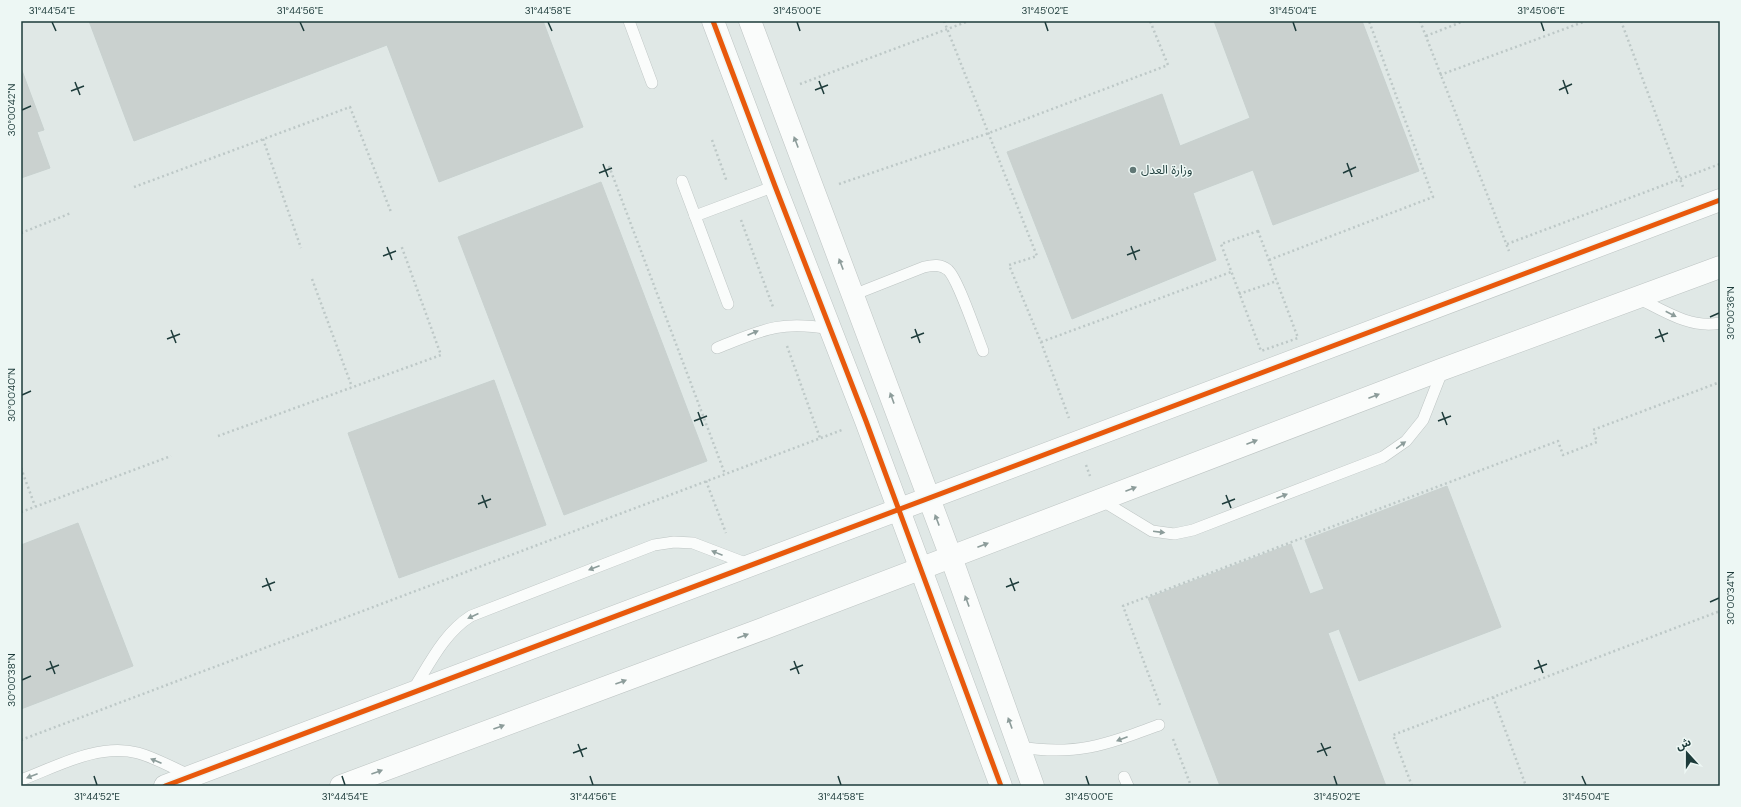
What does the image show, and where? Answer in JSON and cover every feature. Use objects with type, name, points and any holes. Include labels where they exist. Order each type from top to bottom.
[{"type":"street","points":[[714,21],[775,186],[899,510],[995,782]]},
{"type":"street","points":[[750,21],[951,557],[1033,786]]},
{"type":"street","points":[[165,786],[746,563],[899,510],[1720,200]]},
{"type":"street","points":[[341,786],[765,628],[1443,369],[1720,267]]},
{"type":"lane","points":[[629,21],[652,83]]},
{"type":"lane","points":[[682,181],[728,304]]},
{"type":"lane","points":[[695,216],[775,186]]},
{"type":"lane","points":[[853,295],[924,267],[933,265],[941,266],[953,277],[983,351]]},
{"type":"lane","points":[[1636,297],[1682,320],[1708,326],[1720,323]]},
{"type":"lane","points":[[717,348],[760,330],[780,325],[812,325],[830,329]]},
{"type":"lane","points":[[1101,500],[1152,531],[1174,534],[1194,530],[1383,457],[1406,441],[1422,420],[1443,369]]},
{"type":"lane","points":[[412,692],[447,636],[460,623],[471,616],[654,545],[674,542],[693,544],[746,563]]},
{"type":"lane","points":[[1019,747],[1042,751],[1087,749],[1110,744],[1159,725]]},
{"type":"lane","points":[[21,780],[97,752],[115,750],[139,754],[192,776]]},
{"type":"path","points":[[944,21],[1037,256],[1009,266],[1041,342],[1091,477]]},
{"type":"path","points":[[777,92],[969,21]]},
{"type":"path","points":[[814,192],[989,133],[1168,65],[1150,21]]},
{"type":"path","points":[[1269,260],[1433,197],[1369,21]]},
{"type":"path","points":[[1420,21],[1519,276]]},
{"type":"path","points":[[1426,36],[1464,21]]},
{"type":"path","points":[[1440,75],[1586,21]]},
{"type":"path","points":[[1621,21],[1692,211]]},
{"type":"path","points":[[134,187],[350,107],[391,212]]},
{"type":"path","points":[[263,140],[301,248]]},
{"type":"path","points":[[712,140],[820,438]]},
{"type":"path","points":[[1507,244],[1720,164]]},
{"type":"path","points":[[609,166],[725,474]]},
{"type":"path","points":[[21,233],[72,213]]},
{"type":"path","points":[[1258,231],[1269,260],[1298,338],[1261,351],[1221,244],[1258,231]]},
{"type":"path","points":[[218,436],[441,355],[401,245]]},
{"type":"path","points":[[1041,342],[1231,272]]},
{"type":"path","points":[[312,279],[352,387]]},
{"type":"path","points":[[1239,294],[1277,281]]},
{"type":"path","points":[[1161,707],[1123,606],[1558,441],[1563,455],[1597,442],[1592,430],[1720,382]]},
{"type":"path","points":[[21,740],[866,421]]},
{"type":"path","points":[[21,512],[171,456]]},
{"type":"path","points":[[21,468],[35,506]]},
{"type":"path","points":[[706,481],[746,563]]},
{"type":"path","points":[[1412,786],[1393,735],[1720,611]]},
{"type":"path","points":[[1493,697],[1526,786]]},
{"type":"path","points":[[1172,736],[1191,786]]},
{"type":"building","points":[[89,21],[543,21],[583,127],[439,182],[387,45],[134,141]]},
{"type":"building","name":"وزارة العدل","points":[[1214,21],[1362,21],[1419,171],[1273,225],[1253,170],[1193,193],[1216,260],[1072,319],[1007,152],[1162,94],[1180,146],[1250,118]]},
{"type":"building","points":[[21,68],[44,130],[37,132],[50,168],[21,178]]},
{"type":"building","points":[[601,182],[707,461],[564,515],[458,237]]},
{"type":"building","points":[[494,380],[546,525],[399,578],[348,433]]},
{"type":"building","points":[[1447,486],[1501,627],[1359,681],[1339,629],[1328,633],[1386,786],[1220,786],[1148,598],[1291,544],[1310,594],[1324,589],[1305,540]]},
{"type":"building","points":[[78,523],[133,666],[21,709],[21,545]]},
{"type":"cycle path","points":[[713,21],[866,421],[1001,786]]},
{"type":"cycle path","points":[[165,786],[1720,200]]},
{"type":"place","name":"وزارة العدل","points":[[1133,170]]}]
